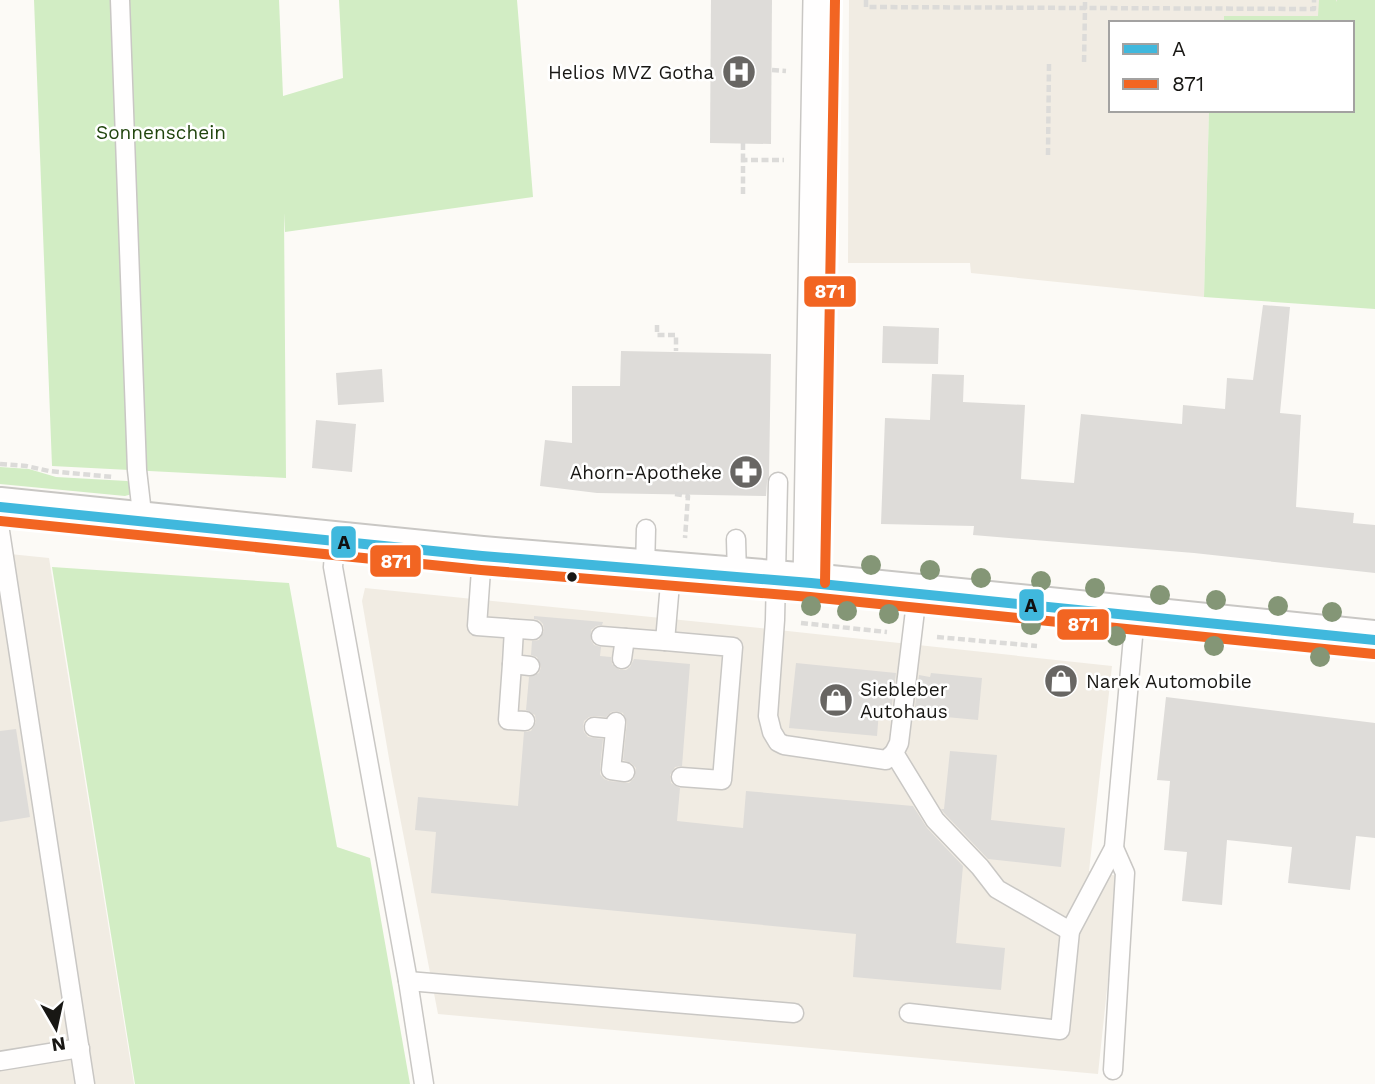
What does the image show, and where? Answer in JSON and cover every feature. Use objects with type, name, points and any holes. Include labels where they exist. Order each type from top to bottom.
[{"type":"street","points":[[793,581],[821,0]]},
{"type":"street","points":[[0,507],[482,556],[667,560],[736,557],[793,581],[1375,640]]},
{"type":"lane","points":[[120,0],[138,479],[143,522]]},
{"type":"lane","points":[[778,482],[793,581],[775,620],[768,716],[778,742],[783,745],[886,760],[894,753],[899,743],[917,594]]},
{"type":"lane","points":[[646,529],[667,560],[665,641]]},
{"type":"lane","points":[[0,531],[4,586],[85,1084]]},
{"type":"lane","points":[[335,541],[333,567],[424,1084]]},
{"type":"lane","points":[[482,556],[477,626],[533,630]]},
{"type":"lane","points":[[909,1013],[1060,1030],[1070,931],[1114,848],[1135,615]]},
{"type":"lane","points":[[514,629],[521,665],[508,720],[525,721]]},
{"type":"lane","points":[[601,636],[733,647],[722,780],[681,777]]},
{"type":"lane","points":[[622,659],[625,638]]},
{"type":"lane","points":[[594,727],[615,726],[611,770],[625,772]]},
{"type":"lane","points":[[894,753],[935,820],[997,889],[1070,931]]},
{"type":"lane","points":[[1113,1070],[1125,873],[1114,848]]},
{"type":"lane","points":[[408,981],[794,1013]]},
{"type":"lane","points":[[0,1061],[80,1048]]},
{"type":"path","points":[[866,0],[866,7],[1085,5],[1314,9],[1314,0]]},
{"type":"path","points":[[1084,64],[1085,5]]},
{"type":"path","points":[[1048,155],[1049,64]]},
{"type":"path","points":[[743,143],[743,194]]},
{"type":"path","points":[[743,160],[788,160]]},
{"type":"path","points":[[657,325],[657,335],[676,335],[676,351]]},
{"type":"path","points":[[0,464],[138,479]]},
{"type":"path","points":[[667,560],[688,496],[675,494]]},
{"type":"shaded area","points":[[849,0],[1337,0],[1336,21],[1109,21],[1109,112],[1209,112],[1204,297],[971,273],[970,263],[848,263]]},
{"type":"shaded area","points":[[0,553],[49,558],[134,1084],[0,1084]]},
{"type":"shaded area","points":[[365,588],[1112,666],[1089,871],[1119,876],[1098,1074],[438,1014],[392,776],[362,601]]},
{"type":"green space","name":"Sonnenschein","points":[[34,0],[279,0],[283,96],[343,78],[339,0],[517,0],[533,197],[285,232],[284,213],[286,478],[52,466]]},
{"type":"green space","points":[[1319,0],[1375,0],[1375,309],[1204,297],[1209,112],[1354,112],[1354,21],[1224,21],[1224,16],[1318,16]]},
{"type":"green space","points":[[0,467],[29,469],[56,477],[127,481],[135,484],[132,494],[125,496],[0,484]]},
{"type":"green space","points":[[52,567],[289,583],[337,847],[370,858],[410,1084],[135,1084]]},
{"type":"building","points":[[711,0],[772,0],[771,144],[710,143]]},
{"type":"building","points":[[1263,305],[1290,307],[1280,413],[1301,415],[1296,507],[1354,513],[1353,523],[1375,525],[1375,573],[1194,553],[973,535],[974,526],[881,524],[885,418],[930,420],[932,374],[964,375],[963,402],[1025,405],[1021,479],[1074,483],[1081,414],[1182,424],[1183,405],[1225,409],[1227,378],[1253,380]]},
{"type":"building","points":[[883,326],[939,328],[938,364],[882,363]]},
{"type":"building","points":[[621,351],[771,354],[769,476],[766,496],[597,493],[540,486],[545,440],[572,443],[572,386],[620,386]]},
{"type":"building","points":[[382,369],[384,402],[338,405],[336,373]]},
{"type":"building","points":[[316,420],[356,424],[352,472],[312,468]]},
{"type":"building","points":[[534,616],[603,622],[591,630],[591,640],[594,645],[601,647],[600,656],[611,657],[612,664],[620,670],[630,667],[634,659],[690,664],[682,766],[675,767],[670,775],[671,783],[680,788],[677,821],[743,828],[746,791],[913,806],[927,828],[963,866],[956,943],[1005,948],[1001,990],[853,977],[856,934],[431,893],[436,832],[415,830],[418,797],[518,806],[524,732],[531,731],[536,722],[535,715],[526,710],[529,677],[539,673],[541,667],[537,657],[531,655],[532,641],[539,640],[544,631],[543,624],[534,619]],"holes":[[[616,711],[623,713],[627,722],[623,760],[636,768],[634,778],[629,783],[604,779],[600,774],[603,739],[588,737],[583,727],[584,721],[589,717],[606,717]]]},
{"type":"building","name":"Siebleber Autohaus","points":[[796,663],[896,673],[891,712],[879,711],[877,736],[789,728]]},
{"type":"building","points":[[931,673],[982,678],[978,720],[914,714],[919,675],[930,677]]},
{"type":"building","points":[[1166,697],[1375,723],[1375,838],[1356,836],[1350,890],[1288,883],[1292,847],[1227,840],[1222,905],[1182,901],[1187,852],[1164,850],[1170,781],[1157,780]]},
{"type":"building","points":[[16,729],[30,817],[0,822],[0,731]]},
{"type":"building","points":[[950,751],[997,755],[991,820],[1065,828],[1061,867],[988,859],[941,809],[944,809]]},
{"type":"transit line","name":"871","points":[[825,583],[835,0]]},
{"type":"transit line","name":"A","points":[[0,507],[482,556],[811,583],[1375,640]]},
{"type":"transit line","name":"871","points":[[0,521],[481,570],[810,597],[1374,654]]},
{"type":"place","name":"Helios MVZ Gotha","points":[[739,72]]},
{"type":"place","name":"Ahorn-Apotheke","points":[[746,472]]},
{"type":"place","name":"Narek Automobile","points":[[1061,681]]},
{"type":"place","name":"Siebleber Autohaus","points":[[836,700]]}]
